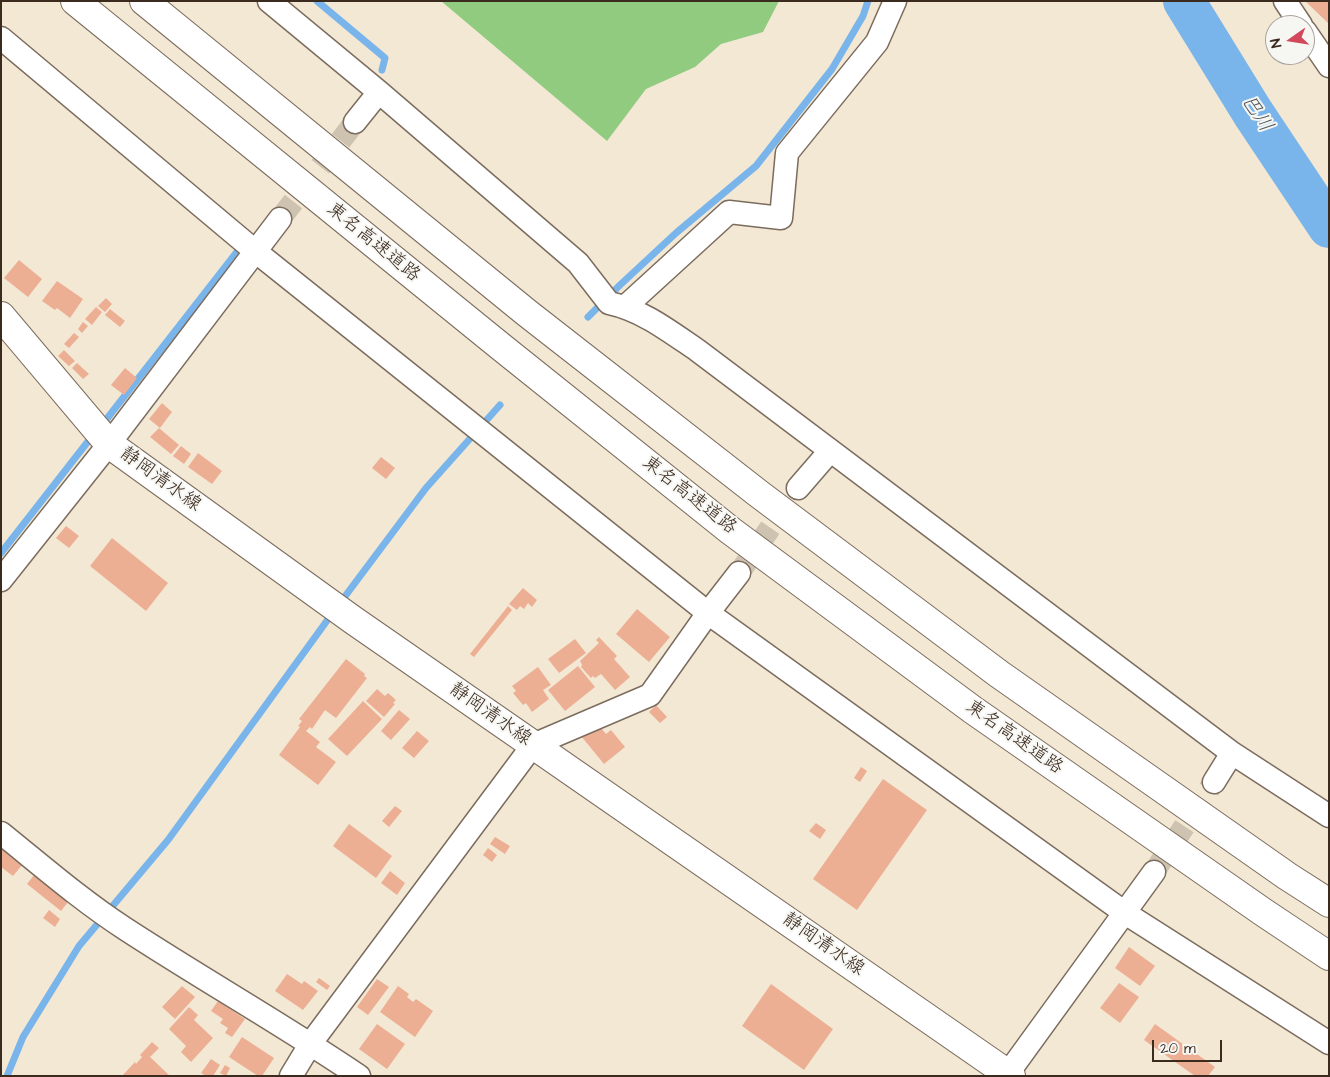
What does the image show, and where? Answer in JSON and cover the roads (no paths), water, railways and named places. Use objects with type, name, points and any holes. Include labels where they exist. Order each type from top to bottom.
[{"type":"main road","name":"東名高速道路","points":[[76,1],[731,531],[973,710],[1329,956]]},
{"type":"main road","points":[[144,1],[526,312],[759,494],[999,674],[1287,876],[1329,903]]},
{"type":"main road","name":"静岡清水線","points":[[1,316],[109,444],[353,620],[533,746],[563,764],[1008,1075]]},
{"type":"street","points":[[269,1],[379,92],[578,263],[593,281],[618,304],[650,318],[697,350],[1232,753],[1329,816]]},
{"type":"street","points":[[618,304],[729,212],[781,218],[787,153],[877,42],[895,1]]},
{"type":"street","points":[[1285,1],[1294,15]]},
{"type":"street","points":[[1,38],[254,251],[708,613],[1125,913],[1329,1043]]},
{"type":"street","points":[[1315,46],[1329,66]]},
{"type":"street","points":[[355,122],[379,92]]},
{"type":"street","points":[[1,580],[109,444],[280,219]]},
{"type":"street","points":[[798,488],[830,451]]},
{"type":"street","points":[[291,1076],[311,1043],[533,746],[650,694],[739,573]]},
{"type":"street","points":[[1214,782],[1232,753]]},
{"type":"street","points":[[1,833],[83,899],[124,928],[311,1043],[359,1076]]},
{"type":"street","points":[[1008,1075],[1154,872]]},
{"type":"waterway","points":[[317,1],[385,58],[382,70]]},
{"type":"waterway","points":[[588,317],[676,233],[756,166],[832,69],[863,16],[868,1]]},
{"type":"waterway","name":"巴川","points":[[1184,1],[1253,113],[1329,227]]},
{"type":"waterway","points":[[102,425],[240,248]]},
{"type":"waterway","points":[[340,603],[426,488],[500,405]]},
{"type":"waterway","points":[[1,553],[93,435]]},
{"type":"waterway","points":[[7,1076],[23,1037],[79,946],[168,840],[334,611]]},
{"type":"tunnel","points":[[280,219],[355,122]]},
{"type":"tunnel","points":[[739,573],[798,488]]},
{"type":"tunnel","points":[[1154,872],[1214,782]]}]
